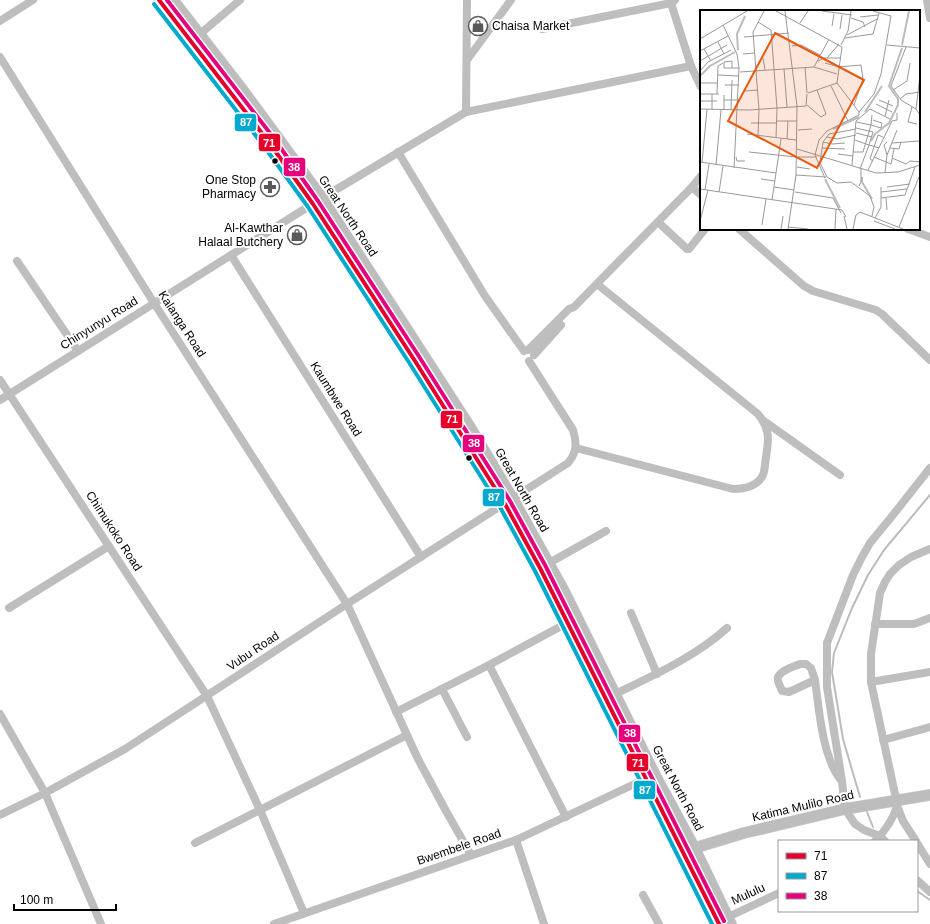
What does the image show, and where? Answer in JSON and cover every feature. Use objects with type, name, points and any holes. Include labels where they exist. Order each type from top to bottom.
[{"type":"main road","name":"Great North Road","points":[[159,0],[268,141],[317,201]]},
{"type":"main road","name":"Great North Road","points":[[173,0],[242,89],[317,201],[418,366],[549,563],[654,773],[689,849],[717,923]]},
{"type":"main road","name":"Great North Road","points":[[509,501],[540,568],[645,779],[689,849],[729,920]]},
{"type":"main road","name":"Katima Mulilo Road","points":[[689,849],[744,833],[845,809],[930,796]]},
{"type":"street","points":[[0,21],[33,0]]},
{"type":"street","points":[[200,34],[240,0]]},
{"type":"street","points":[[466,112],[467,0]]},
{"type":"street","points":[[467,60],[511,0]]},
{"type":"street","points":[[927,0],[930,18]]},
{"type":"street","points":[[542,29],[672,1],[691,66],[700,85]]},
{"type":"street","name":"Kalanga Road","points":[[0,57],[154,303],[347,604],[396,712],[432,786],[471,855]]},
{"type":"street","name":"Chinyunyu Road","points":[[0,400],[317,201],[466,112],[691,66]]},
{"type":"street","points":[[398,152],[485,296],[529,354],[573,430],[576,440],[576,448],[734,489],[743,489],[752,486],[763,475],[769,432],[764,421]]},
{"type":"street","points":[[529,354],[572,312],[574,307],[700,177]]},
{"type":"street","points":[[692,187],[700,194]]},
{"type":"street","points":[[658,222],[687,249],[704,230]]},
{"type":"street","points":[[740,230],[804,286],[814,291],[870,308],[882,314],[930,360]]},
{"type":"street","points":[[911,230],[930,237]]},
{"type":"street","name":"Kaumbwe Road","points":[[231,255],[421,557]]},
{"type":"street","points":[[17,262],[78,351]]},
{"type":"street","points":[[597,284],[758,414],[764,421],[840,475]]},
{"type":"street","name":"Chimukoko Road","points":[[0,380],[207,696],[260,810],[304,913]]},
{"type":"street","name":"Vubu Road","points":[[0,815],[45,793],[125,748],[207,696],[347,604],[568,464],[573,457],[576,448]]},
{"type":"street","points":[[897,802],[894,817],[880,839],[855,824],[845,809],[827,687],[827,644],[853,575],[870,543],[930,468]]},
{"type":"street","points":[[549,563],[606,531]]},
{"type":"street","points":[[9,608],[109,546]]},
{"type":"street","points":[[915,840],[903,821],[897,802],[871,682],[871,654],[880,593],[890,574],[899,565],[911,557],[930,549]]},
{"type":"street","points":[[631,613],[657,674]]},
{"type":"street","points":[[875,624],[914,624],[930,618]]},
{"type":"street","points":[[396,712],[489,665],[567,623]]},
{"type":"street","points":[[615,694],[657,674],[701,648],[716,638],[727,628]]},
{"type":"street","points":[[815,680],[789,692],[782,691],[777,680],[781,673],[800,664],[806,664],[811,668],[815,680],[828,755],[832,765],[842,781]]},
{"type":"street","points":[[489,665],[566,817]]},
{"type":"street","points":[[871,682],[930,672]]},
{"type":"street","points":[[442,689],[467,738]]},
{"type":"street","points":[[0,714],[45,793],[101,924]]},
{"type":"street","points":[[883,740],[930,727]]},
{"type":"street","points":[[195,843],[407,735]]},
{"type":"street","name":"Bwembele Road","points":[[274,924],[516,840],[645,779]]},
{"type":"street","points":[[516,840],[544,924]]},
{"type":"street","points":[[918,845],[930,864]]},
{"type":"street","points":[[918,881],[930,892]]},
{"type":"street","name":"Mululu","points":[[729,920],[778,894]]},
{"type":"street","points":[[643,895],[658,924]]},
{"type":"waterway","points":[[860,797],[843,739],[832,672],[834,653],[852,608],[868,575],[884,550],[930,495]]},
{"type":"waterway","points":[[867,812],[873,827]]},
{"type":"waterway","points":[[918,892],[930,900]]},
{"type":"transit line","name":"71","points":[[159,0],[268,141],[313,204],[415,361],[505,504],[540,568],[719,924]]},
{"type":"transit line","name":"38","points":[[167,0],[273,137],[318,201],[420,358],[510,501],[545,565],[724,921]]},
{"type":"transit line","name":"87","points":[[154,4],[263,145],[308,207],[410,364],[500,507],[535,571],[712,924]]},
{"type":"place","name":"Chaisa Market","points":[[478,26]]},
{"type":"place","name":"One Stop Pharmacy","points":[[270,187]]},
{"type":"place","name":"Al-Kawthar Halaal Butchery","points":[[297,235]]}]
